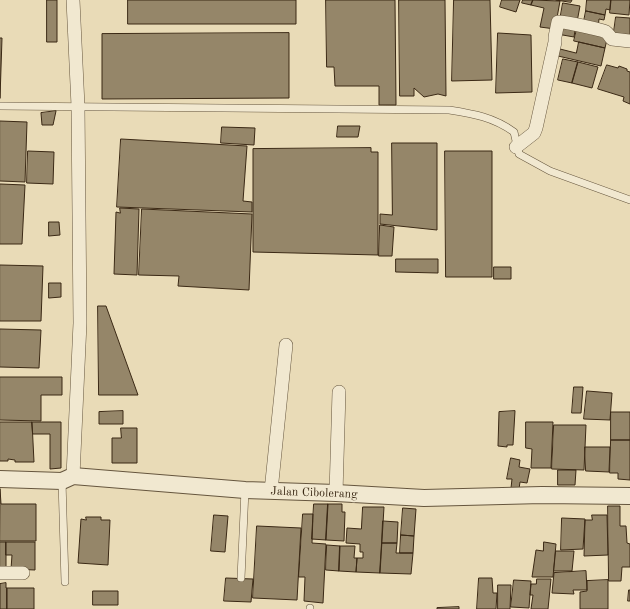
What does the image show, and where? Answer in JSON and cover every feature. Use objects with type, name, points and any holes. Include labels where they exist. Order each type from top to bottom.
[{"type":"street","points":[[67,479],[80,323],[78,106],[73,0]]},
{"type":"street","points":[[516,147],[534,134],[555,42],[558,22],[577,24],[602,30],[612,39],[630,41]]},
{"type":"street","points":[[272,491],[286,345]]},
{"type":"street","points":[[336,493],[339,392]]},
{"type":"street","name":"Jalan Cibolerang","points":[[0,479],[67,479],[246,490],[424,498],[630,496]]},
{"type":"street","points":[[0,573],[23,573]]},
{"type":"lane","points":[[0,106],[449,110],[480,115],[506,126],[514,132],[516,147],[519,154],[550,171],[630,200]]},
{"type":"lane","points":[[65,582],[61,493],[67,479]]},
{"type":"lane","points":[[241,578],[246,490]]},
{"type":"building","points":[[47,0],[57,0],[57,42],[47,42]]},
{"type":"building","points":[[128,0],[296,0],[296,24],[128,24]]},
{"type":"building","points":[[326,0],[395,0],[396,105],[379,105],[379,86],[335,86],[334,67],[327,67]]},
{"type":"building","points":[[399,0],[445,0],[446,96],[438,94],[424,97],[414,88],[414,96],[400,96]]},
{"type":"building","points":[[454,0],[490,0],[492,80],[452,81]]},
{"type":"building","points":[[502,0],[520,0],[516,12],[500,7]]},
{"type":"building","points":[[523,0],[533,0],[531,5],[522,3]]},
{"type":"building","points":[[533,0],[560,1],[555,29],[540,27],[544,8],[531,5]]},
{"type":"building","points":[[556,0],[572,0],[571,2]]},
{"type":"building","points":[[587,0],[611,0],[610,10],[606,9],[605,15],[586,11]]},
{"type":"building","points":[[611,0],[630,0],[629,15],[610,13]]},
{"type":"building","points":[[563,3],[580,6],[577,22],[560,20]]},
{"type":"building","points":[[586,11],[605,15],[604,20],[599,19],[598,28],[583,26]]},
{"type":"building","points":[[616,17],[630,18],[630,40],[613,39]]},
{"type":"building","points":[[560,22],[576,24],[574,37],[557,34]]},
{"type":"building","points":[[577,29],[608,35],[605,48],[574,41]]},
{"type":"building","points":[[289,33],[289,98],[102,99],[102,34]]},
{"type":"building","points":[[498,33],[531,35],[532,92],[496,93]]},
{"type":"building","points":[[0,38],[2,38],[0,98]]},
{"type":"building","points":[[579,42],[605,48],[601,66],[558,56],[560,49],[576,53]]},
{"type":"building","points":[[563,59],[578,62],[572,83],[558,80]]},
{"type":"building","points":[[578,62],[598,67],[592,88],[572,83]]},
{"type":"building","points":[[607,65],[618,68],[619,66],[630,72],[630,104],[623,101],[624,97],[598,89]]},
{"type":"building","points":[[56,111],[53,125],[42,125],[41,113]]},
{"type":"building","points":[[0,121],[27,122],[25,182],[0,181]]},
{"type":"building","points":[[338,126],[360,126],[358,137],[337,137]]},
{"type":"building","points":[[222,127],[255,128],[254,145],[221,143]]},
{"type":"building","points":[[121,139],[247,146],[243,201],[252,202],[252,212],[117,207]]},
{"type":"building","points":[[392,143],[437,143],[437,230],[380,224],[380,214],[392,215]]},
{"type":"building","points":[[371,148],[371,152],[378,152],[378,255],[253,252],[253,149]]},
{"type":"building","points":[[28,151],[54,152],[53,184],[27,183]]},
{"type":"building","points":[[445,151],[492,151],[492,277],[446,277]]},
{"type":"building","points":[[0,184],[25,185],[22,244],[0,244]]},
{"type":"building","points":[[120,208],[139,209],[137,275],[114,274],[116,212],[120,213]]},
{"type":"building","points":[[142,209],[252,214],[249,290],[178,286],[179,276],[139,275]]},
{"type":"building","points":[[49,222],[59,222],[60,235],[49,236]]},
{"type":"building","points":[[380,225],[394,227],[392,256],[379,256]]},
{"type":"building","points":[[396,259],[438,259],[438,273],[396,272]]},
{"type":"building","points":[[0,265],[43,266],[41,321],[0,321]]},
{"type":"building","points":[[494,267],[511,267],[511,279],[494,279]]},
{"type":"building","points":[[49,283],[61,283],[61,297],[49,298]]},
{"type":"building","points":[[98,306],[106,306],[138,395],[99,395]]},
{"type":"building","points":[[0,329],[41,330],[39,368],[0,367]]},
{"type":"building","points":[[0,377],[62,377],[62,395],[41,395],[41,421],[0,420]]},
{"type":"building","points":[[574,387],[583,387],[581,413],[572,413]]},
{"type":"building","points":[[587,391],[612,393],[610,420],[584,419]]},
{"type":"building","points":[[123,411],[123,424],[99,424],[99,412]]},
{"type":"building","points":[[515,411],[513,445],[507,445],[507,447],[498,446],[499,412]]},
{"type":"building","points":[[611,412],[630,412],[630,440],[611,440]]},
{"type":"building","points":[[0,422],[32,422],[34,462],[15,462],[15,460],[8,459],[8,461],[0,461]]},
{"type":"building","points":[[32,422],[61,422],[61,468],[50,469],[50,434],[33,434]]},
{"type":"building","points":[[526,422],[553,422],[551,468],[531,468],[532,449],[526,448]]},
{"type":"building","points":[[554,425],[586,425],[584,470],[552,469]]},
{"type":"building","points":[[121,428],[137,428],[137,463],[112,463],[112,438],[121,438]]},
{"type":"building","points":[[611,440],[630,440],[630,480],[618,479],[618,473],[610,473]]},
{"type":"building","points":[[585,447],[610,447],[609,472],[586,471]]},
{"type":"building","points":[[511,458],[520,460],[519,467],[530,469],[527,483],[520,482],[519,489],[511,488],[512,479],[507,479]]},
{"type":"building","points":[[558,470],[576,470],[575,485],[558,485]]},
{"type":"building","points":[[0,489],[1,504],[36,504],[36,541],[0,541]]},
{"type":"building","points":[[314,504],[328,504],[326,540],[312,539]]},
{"type":"building","points":[[328,504],[342,504],[342,512],[345,512],[344,541],[326,540]]},
{"type":"building","points":[[608,506],[620,506],[620,526],[626,526],[627,543],[630,544],[630,567],[622,567],[621,581],[609,581]]},
{"type":"building","points":[[363,507],[384,507],[380,573],[356,572],[357,558],[363,558],[363,552],[360,552],[360,544],[346,543],[347,528],[361,529]]},
{"type":"building","points":[[403,508],[416,509],[414,536],[401,535]]},
{"type":"building","points":[[303,514],[313,514],[312,543],[326,544],[323,603],[304,601],[305,577],[299,577]]},
{"type":"building","points":[[214,515],[228,516],[225,552],[211,551]]},
{"type":"building","points":[[592,515],[607,515],[608,555],[584,556],[585,520],[592,520]]},
{"type":"building","points":[[86,517],[101,517],[101,520],[110,520],[108,565],[78,563],[81,519],[86,520]]},
{"type":"building","points":[[562,518],[585,519],[583,549],[561,550]]},
{"type":"building","points":[[383,521],[398,522],[397,543],[382,543]]},
{"type":"building","points":[[257,526],[301,528],[297,600],[253,598]]},
{"type":"building","points":[[401,535],[414,536],[413,553],[400,553]]},
{"type":"building","points":[[0,542],[6,542],[6,572],[0,572]]},
{"type":"building","points":[[6,542],[35,542],[35,570],[11,569],[12,555],[6,555]]},
{"type":"building","points":[[544,542],[556,544],[553,577],[532,577],[536,550],[543,551]]},
{"type":"building","points":[[382,543],[397,543],[396,553],[413,553],[411,574],[380,573]]},
{"type":"building","points":[[327,545],[340,546],[339,571],[326,570]]},
{"type":"building","points":[[340,546],[355,546],[354,558],[357,558],[356,572],[339,571]]},
{"type":"building","points":[[556,551],[574,551],[572,571],[554,571]]},
{"type":"building","points":[[586,571],[587,590],[573,590],[574,594],[552,593],[554,573]]},
{"type":"building","points":[[226,578],[253,579],[251,602],[224,601]]},
{"type":"building","points":[[479,578],[492,578],[493,593],[497,593],[496,609],[477,609]]},
{"type":"building","points":[[537,579],[551,579],[548,609],[531,609],[533,595],[530,595],[531,584],[536,584]]},
{"type":"building","points":[[514,580],[531,581],[529,608],[511,607]]},
{"type":"building","points":[[608,580],[608,609],[580,609],[580,592],[587,591],[587,581]]},
{"type":"building","points":[[6,583],[7,609],[0,609],[0,584]]},
{"type":"building","points":[[498,585],[511,585],[510,609],[498,609]]},
{"type":"building","points":[[7,588],[34,588],[34,609],[7,609]]},
{"type":"building","points":[[629,590],[630,601],[628,601]]},
{"type":"building","points":[[93,591],[118,591],[118,605],[93,605]]},
{"type":"building","points":[[459,607],[459,609],[437,609],[437,608]]}]
